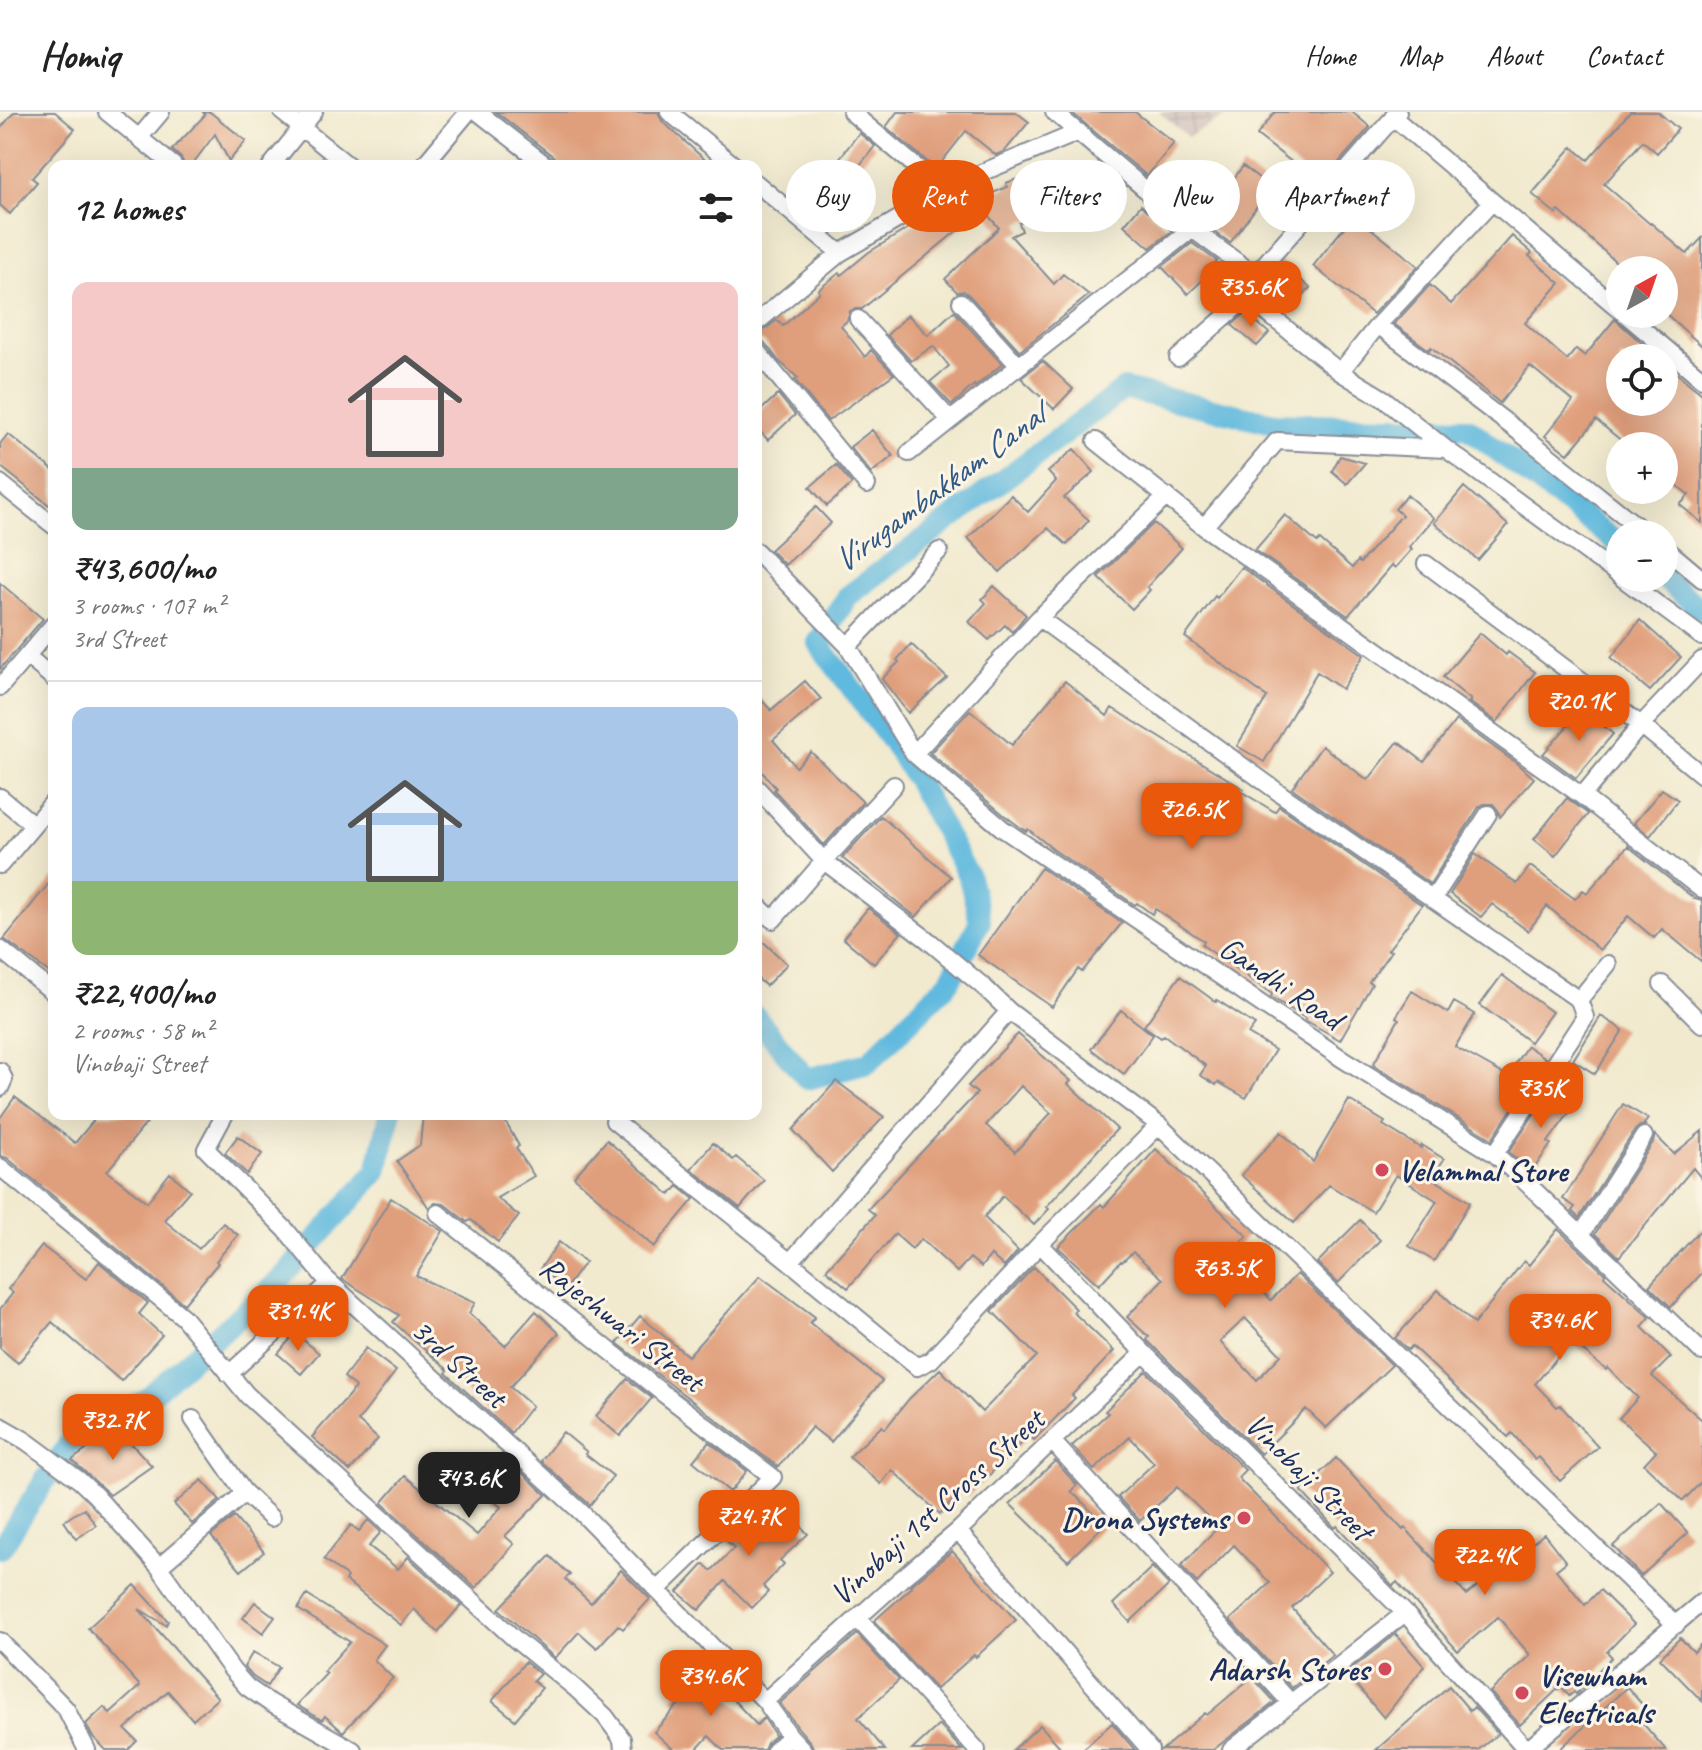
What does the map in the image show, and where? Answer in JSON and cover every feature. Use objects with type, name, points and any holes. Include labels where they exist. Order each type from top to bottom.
[{"type":"street","points":[[107,112],[166,160]]},
{"type":"street","points":[[139,138],[161,112]]},
{"type":"street","points":[[282,112],[341,160]]},
{"type":"street","points":[[276,160],[314,112]]},
{"type":"street","points":[[428,160],[468,112]]},
{"type":"street","points":[[478,112],[539,160]]},
{"type":"street","points":[[669,112],[728,160]]},
{"type":"street","points":[[851,112],[908,160]]},
{"type":"street","points":[[1054,112],[1143,187]]},
{"type":"street","points":[[1178,358],[1257,281],[1396,114],[1492,202],[1606,298]]},
{"type":"street","points":[[994,168],[1079,132]]},
{"type":"street","points":[[762,188],[840,253]]},
{"type":"street","points":[[1340,372],[1378,325],[1492,202]]},
{"type":"street","points":[[762,318],[840,253],[892,223]]},
{"type":"street","points":[[909,453],[1188,232]]},
{"type":"street","points":[[1196,232],[1257,281],[1267,313],[1340,372],[1384,399],[1446,449],[1606,566]]},
{"type":"street","points":[[961,302],[1019,366]]},
{"type":"street","points":[[858,319],[950,420]]},
{"type":"street","points":[[1378,325],[1629,520]]},
{"type":"street","points":[[1642,328],[1702,379]]},
{"type":"street","points":[[762,357],[867,485]]},
{"type":"street","points":[[1096,441],[1204,527],[1582,796],[1702,890]]},
{"type":"street","points":[[1204,527],[1277,441],[1446,449]]},
{"type":"street","points":[[3,492],[48,522]]},
{"type":"street","points":[[914,754],[1039,618],[1167,496]]},
{"type":"street","points":[[848,646],[939,551]]},
{"type":"street","name":"Gandhi Road","points":[[762,557],[848,646],[914,754],[1003,829],[1341,1058],[1495,1154],[1702,1352]]},
{"type":"street","points":[[1678,559],[1702,579]]},
{"type":"street","points":[[1426,564],[1641,725],[1702,775]]},
{"type":"street","points":[[1641,592],[1702,637]]},
{"type":"street","points":[[1039,618],[1281,794],[1579,1000],[1585,1017],[1495,1154]]},
{"type":"street","points":[[0,687],[48,631]]},
{"type":"street","points":[[27,656],[48,674]]},
{"type":"street","points":[[1582,796],[1641,725],[1702,660]]},
{"type":"street","points":[[762,910],[773,920],[894,785]]},
{"type":"street","points":[[762,794],[824,861],[929,941],[1009,1011],[1159,1125],[1676,1625]]},
{"type":"street","points":[[0,797],[34,825]]},
{"type":"street","points":[[0,865],[48,808]]},
{"type":"street","points":[[1433,899],[1488,814]]},
{"type":"street","points":[[0,949],[48,988]]},
{"type":"street","points":[[1579,1000],[1608,964]]},
{"type":"street","points":[[1662,984],[1702,1024]]},
{"type":"street","points":[[790,1262],[1009,1011]]},
{"type":"street","points":[[0,1071],[4,1079],[0,1088]]},
{"type":"street","name":"3rd Street","points":[[222,1120],[206,1149],[286,1230],[327,1280],[581,1512],[765,1701],[803,1750]]},
{"type":"street","points":[[614,1121],[917,1367],[931,1360],[1040,1244],[1159,1125]]},
{"type":"street","points":[[1581,1235],[1644,1136]]},
{"type":"street","points":[[0,1167],[183,1317],[247,1395],[516,1640],[605,1716],[622,1739],[623,1750]]},
{"type":"street","name":"Rajeshwari Street","points":[[438,1213],[665,1395],[773,1477],[657,1590]]},
{"type":"street","name":"Vinobaji Street","points":[[1040,1244],[1144,1353],[1405,1613],[1527,1750]]},
{"type":"street","points":[[224,1368],[327,1280]]},
{"type":"street","name":"Vinobaji 1st Cross Street","points":[[765,1701],[958,1531],[1144,1353]]},
{"type":"street","points":[[193,1419],[243,1491],[271,1518]]},
{"type":"street","points":[[0,1426],[79,1480],[159,1567],[247,1687],[353,1750]]},
{"type":"street","points":[[1052,1441],[1291,1703]]},
{"type":"street","points":[[159,1567],[239,1498],[243,1491]]},
{"type":"street","points":[[958,1531],[1150,1750]]},
{"type":"street","points":[[1527,1750],[1702,1602]]},
{"type":"street","points":[[1231,1750],[1405,1613]]},
{"type":"street","points":[[857,1618],[977,1750]]},
{"type":"street","points":[[0,1641],[66,1709],[87,1750]]},
{"type":"street","points":[[775,1750],[790,1736]]},
{"type":"shaded area","points":[[1159,112],[1233,112],[1188,137]]},
{"type":"building","points":[[14,112],[55,112],[75,129],[32,178],[37,182],[10,214],[0,205],[0,129]]},
{"type":"building","points":[[203,112],[210,112],[246,141],[230,160],[215,134],[196,160],[182,160],[172,150],[205,115]]},
{"type":"building","points":[[496,112],[658,112],[662,121],[705,160],[556,160]]},
{"type":"building","points":[[897,112],[1016,112],[1029,122],[1005,151],[996,155],[966,131],[943,160],[925,160],[886,127]]},
{"type":"building","points":[[1071,112],[1135,112],[1174,143],[1160,160],[1143,160],[1143,173]]},
{"type":"building","points":[[1275,112],[1352,112],[1370,127],[1341,160],[1289,160],[1257,135]]},
{"type":"building","points":[[1630,112],[1658,112],[1678,129],[1657,153],[1643,141],[1604,184],[1687,254],[1702,238],[1702,346],[1678,325],[1678,256],[1609,256],[1559,211],[1556,214],[1532,194],[1572,147],[1588,160]]},
{"type":"building","points":[[859,133],[875,146],[864,160],[838,160]]},
{"type":"building","points":[[1243,166],[1256,176],[1256,207],[1240,229],[1240,170]]},
{"type":"building","points":[[1010,182],[1010,232],[1020,232],[1011,236],[1054,284],[1063,274],[1089,295],[1020,351],[969,295],[964,291],[957,292],[945,279],[999,228],[994,222],[994,193],[1007,187],[1006,183]]},
{"type":"building","points":[[1141,205],[1143,232],[1171,232],[1150,248],[1127,228],[1127,221]]},
{"type":"building","points":[[902,232],[956,232],[862,309],[850,311],[847,321],[841,326],[865,357],[871,350],[894,374],[828,421],[795,380],[798,378],[762,341],[762,331],[777,320],[783,326],[820,292],[818,290]]},
{"type":"building","points":[[1215,232],[1238,232],[1230,243]]},
{"type":"building","points":[[1340,232],[1375,232],[1418,266],[1373,314],[1313,266]]},
{"type":"building","points":[[1512,236],[1560,283],[1525,323],[1567,360],[1576,349],[1585,356],[1608,328],[1625,328],[1643,344],[1606,344],[1606,416],[1678,416],[1678,374],[1702,394],[1702,523],[1680,505],[1689,495],[1678,486],[1678,432],[1611,432],[1596,420],[1568,454],[1545,436],[1573,401],[1530,366],[1500,403],[1431,347],[1429,350],[1394,324],[1430,285],[1451,304]]},
{"type":"building","points":[[1192,243],[1217,261],[1211,267],[1213,270],[1188,294],[1162,267]]},
{"type":"building","points":[[1281,262],[1310,288],[1291,309],[1272,291],[1267,278]]},
{"type":"building","points":[[954,311],[1002,364],[952,405],[930,382],[949,366],[933,346],[911,361],[887,335],[908,315],[928,335]]},
{"type":"building","points":[[1246,313],[1269,333],[1257,346],[1232,325]]},
{"type":"building","points":[[1043,361],[1073,389],[1054,409],[1021,378]]},
{"type":"building","points":[[778,394],[795,415],[768,440],[762,434],[762,409]]},
{"type":"building","points":[[872,430],[893,456],[871,473],[850,447]]},
{"type":"building","points":[[8,434],[48,466],[48,504],[0,466],[0,444]]},
{"type":"building","points":[[1074,449],[1094,472],[1064,498],[1089,520],[1067,545],[1048,528],[1000,572],[968,538],[1011,495],[1028,512],[1056,481],[1048,472]]},
{"type":"building","points":[[1340,456],[1365,463],[1347,484],[1332,471]]},
{"type":"building","points":[[836,465],[852,484],[827,506],[810,487]]},
{"type":"building","points":[[1464,487],[1508,525],[1478,560],[1434,523]]},
{"type":"building","points":[[1407,495],[1434,518],[1409,547],[1412,549],[1395,568],[1392,565],[1348,616],[1255,550],[1285,515],[1352,568],[1402,515],[1395,509]]},
{"type":"building","points":[[816,507],[831,523],[785,565],[770,550]]},
{"type":"building","points":[[1154,523],[1182,548],[1132,609],[1098,577]]},
{"type":"building","points":[[1241,567],[1364,655],[1342,689],[1317,672],[1264,762],[1237,746],[1267,697],[1185,637]]},
{"type":"building","points":[[0,583],[43,619],[0,669]]},
{"type":"building","points":[[994,586],[1026,615],[1012,632],[1005,625],[989,640],[969,622],[986,603],[982,599]]},
{"type":"building","points":[[1640,620],[1681,657],[1650,691],[1611,658]]},
{"type":"building","points":[[1480,633],[1506,655],[1508,652],[1535,672],[1497,722],[1469,702],[1471,700],[1443,677]]},
{"type":"building","points":[[911,644],[947,678],[908,713],[882,679]]},
{"type":"building","points":[[805,681],[821,699],[773,740],[796,767],[811,752],[863,802],[824,845],[774,790],[776,788],[762,772],[762,700],[771,710]]},
{"type":"building","points":[[1065,681],[1107,716],[1112,708],[1244,789],[1242,792],[1275,812],[1279,806],[1422,905],[1388,950],[1391,951],[1369,982],[1372,984],[1340,1040],[1271,997],[1272,994],[1202,945],[1204,941],[1155,909],[1152,914],[1137,903],[1135,905],[1028,829],[1024,830],[930,753],[970,710],[1012,745]]},
{"type":"building","points":[[1583,708],[1613,734],[1576,778],[1543,754]]},
{"type":"building","points":[[1456,720],[1534,778],[1500,817],[1493,804],[1479,807],[1430,884],[1292,788],[1322,746],[1368,780],[1398,742],[1424,762]]},
{"type":"building","points":[[1662,789],[1678,800],[1650,836],[1634,823]]},
{"type":"building","points":[[1567,798],[1588,814],[1555,856],[1534,839]]},
{"type":"building","points":[[881,816],[951,877],[916,917],[842,858]]},
{"type":"building","points":[[1628,846],[1695,899],[1702,901],[1702,962],[1662,929],[1654,938],[1628,916],[1600,950],[1547,906],[1528,931],[1492,904],[1481,917],[1450,894],[1475,854],[1517,884],[1530,866],[1575,899],[1583,890],[1587,893]]},
{"type":"building","points":[[1041,868],[1122,923],[1082,972],[1078,969],[1052,1007],[978,955]]},
{"type":"building","points":[[48,884],[48,972],[4,939]]},
{"type":"building","points":[[868,908],[901,933],[874,964],[843,938]]},
{"type":"building","points":[[762,941],[787,964],[766,986],[762,982]]},
{"type":"building","points":[[1502,975],[1552,1012],[1530,1042],[1480,1005]]},
{"type":"building","points":[[1180,976],[1255,1025],[1248,1034],[1275,1050],[1246,1098],[1200,1075],[1206,1066],[1164,1035],[1161,1038],[1144,1026]]},
{"type":"building","points":[[1412,991],[1448,1013],[1454,1002],[1475,1014],[1455,1047],[1507,1076],[1527,1046],[1545,1058],[1492,1139],[1373,1065]]},
{"type":"building","points":[[1121,1010],[1153,1035],[1124,1074],[1091,1049]]},
{"type":"building","points":[[1601,1016],[1623,1030],[1595,1074],[1573,1060]]},
{"type":"building","points":[[1018,1034],[1071,1081],[1068,1084],[1117,1129],[1046,1207],[1049,1209],[1034,1225],[1003,1196],[984,1217],[1018,1251],[1004,1267],[991,1255],[981,1267],[970,1258],[957,1272],[921,1239],[912,1249],[895,1234],[848,1288],[826,1270],[875,1215],[868,1209],[977,1093],[968,1086]],"holes":[[[1021,1086],[1051,1113],[1015,1152],[986,1125]]]},
{"type":"building","points":[[836,1081],[884,1117],[832,1172],[793,1130]]},
{"type":"building","points":[[1551,1088],[1575,1105],[1548,1142],[1551,1144],[1531,1173],[1509,1152]]},
{"type":"building","points":[[15,1097],[75,1143],[94,1120],[149,1120],[107,1171],[147,1202],[170,1173],[190,1190],[164,1220],[199,1249],[223,1223],[238,1235],[184,1304],[7,1158],[0,1156],[0,1118]]},
{"type":"building","points":[[1349,1100],[1385,1122],[1383,1125],[1444,1159],[1432,1178],[1470,1202],[1434,1261],[1409,1246],[1437,1201],[1396,1175],[1373,1212],[1329,1185],[1294,1223],[1241,1175],[1281,1132],[1313,1162]]},
{"type":"building","points":[[1623,1104],[1648,1119],[1645,1125],[1635,1130],[1579,1218],[1572,1211],[1575,1207],[1563,1199]]},
{"type":"building","points":[[422,1120],[504,1120],[519,1146],[516,1148],[534,1176],[497,1198],[519,1216],[498,1242],[471,1220],[467,1222],[444,1204],[435,1203],[429,1208],[397,1161],[420,1145]]},
{"type":"building","points":[[1702,1131],[1702,1179],[1693,1168],[1619,1257],[1595,1234],[1655,1135],[1674,1154]]},
{"type":"building","points":[[238,1136],[262,1154],[247,1174],[225,1153]]},
{"type":"building","points":[[607,1140],[670,1195],[678,1186],[694,1199],[654,1247],[574,1177]]},
{"type":"building","points":[[713,1143],[764,1180],[740,1208],[691,1169]]},
{"type":"building","points":[[1156,1149],[1247,1236],[1227,1256],[1271,1300],[1297,1274],[1392,1365],[1326,1428],[1306,1409],[1261,1454],[1127,1317],[1163,1279],[1133,1252],[1099,1285],[1058,1247],[1101,1204],[1104,1207]],"holes":[[[1245,1318],[1281,1355],[1257,1380],[1220,1342]]]},
{"type":"building","points":[[391,1198],[443,1231],[416,1276],[475,1303],[469,1313],[505,1346],[536,1311],[559,1333],[510,1387],[532,1406],[511,1433],[446,1373],[448,1370],[393,1322],[399,1315],[342,1279]]},
{"type":"building","points":[[1360,1220],[1380,1240],[1338,1283],[1317,1263]]},
{"type":"building","points":[[1702,1228],[1702,1273],[1671,1307],[1649,1286]]},
{"type":"building","points":[[1558,1229],[1650,1317],[1642,1327],[1671,1357],[1652,1376],[1702,1420],[1702,1481],[1683,1501],[1644,1464],[1656,1451],[1619,1418],[1638,1398],[1608,1368],[1606,1370],[1571,1341],[1535,1384],[1557,1407],[1560,1405],[1598,1447],[1560,1481],[1539,1457],[1535,1460],[1512,1433],[1508,1437],[1412,1346],[1408,1350],[1395,1338],[1438,1290],[1474,1324],[1524,1261],[1529,1265]]},
{"type":"building","points":[[559,1242],[585,1262],[566,1288],[540,1269]]},
{"type":"building","points":[[42,1246],[86,1279],[99,1262],[148,1303],[139,1314],[162,1335],[121,1381],[52,1322],[18,1363],[0,1348],[0,1309],[13,1293],[8,1289]]},
{"type":"building","points":[[1034,1267],[1076,1309],[1073,1312],[1114,1351],[1072,1395],[1075,1398],[1034,1440],[1029,1436],[968,1496],[962,1491],[940,1514],[892,1470],[881,1484],[849,1457],[882,1426],[885,1429],[909,1399],[940,1369],[982,1412],[1037,1356],[992,1311]]},
{"type":"building","points":[[760,1276],[815,1317],[810,1323],[882,1381],[831,1442],[812,1427],[778,1467],[617,1343],[640,1316],[688,1356]]},
{"type":"building","points":[[295,1333],[319,1353],[301,1374],[278,1354]]},
{"type":"building","points":[[366,1348],[396,1371],[358,1421],[378,1439],[350,1471],[312,1437],[356,1387],[344,1377]]},
{"type":"building","points":[[1146,1371],[1245,1470],[1238,1477],[1241,1481],[1330,1572],[1292,1608],[1333,1655],[1292,1688],[1230,1620],[1270,1583],[1234,1545],[1197,1583],[1181,1566],[1218,1527],[1177,1487],[1140,1521],[1118,1497],[1154,1463],[1130,1437],[1094,1470],[1072,1446],[1108,1413],[1105,1411]]},
{"type":"building","points":[[627,1379],[652,1398],[620,1436],[596,1416]]},
{"type":"building","points":[[117,1428],[152,1466],[110,1495],[72,1460]]},
{"type":"building","points":[[563,1432],[613,1476],[590,1505],[541,1461]]},
{"type":"building","points":[[709,1442],[747,1471],[730,1492],[693,1461]]},
{"type":"building","points":[[502,1454],[546,1495],[505,1536],[514,1544],[476,1588],[382,1503],[405,1476],[477,1535],[501,1507],[476,1487]]},
{"type":"building","points":[[1336,1458],[1466,1595],[1544,1534],[1566,1562],[1556,1570],[1585,1605],[1600,1590],[1634,1624],[1607,1652],[1612,1657],[1576,1694],[1574,1692],[1569,1696],[1561,1686],[1520,1725],[1490,1692],[1530,1655],[1498,1617],[1458,1651],[1397,1582],[1393,1586],[1337,1526],[1335,1528],[1301,1491]]},
{"type":"building","points":[[1055,1461],[1077,1485],[1071,1491],[1105,1524],[1068,1561],[1010,1504]]},
{"type":"building","points":[[202,1480],[220,1500],[192,1524],[174,1504]]},
{"type":"building","points":[[774,1498],[808,1534],[780,1560],[784,1564],[763,1586],[768,1592],[752,1608],[725,1581],[699,1610],[678,1592],[704,1564],[711,1571],[734,1548],[727,1541]]},
{"type":"building","points":[[1661,1503],[1688,1533],[1641,1576],[1613,1546]]},
{"type":"building","points":[[84,1508],[96,1525],[76,1539],[64,1521]]},
{"type":"building","points":[[234,1517],[264,1552],[241,1571],[211,1536]]},
{"type":"building","points":[[368,1520],[381,1532],[369,1546],[398,1569],[408,1557],[461,1605],[438,1632],[414,1609],[401,1625],[324,1559],[351,1525],[359,1531]]},
{"type":"building","points":[[952,1551],[1016,1620],[936,1689],[874,1621]]},
{"type":"building","points":[[550,1556],[570,1575],[565,1579],[591,1603],[621,1570],[650,1599],[623,1629],[618,1625],[597,1648],[579,1632],[555,1658],[499,1609]]},
{"type":"building","points":[[1152,1567],[1169,1585],[1130,1622],[1113,1604]]},
{"type":"building","points":[[135,1585],[168,1621],[166,1625],[139,1609],[218,1698],[193,1720],[168,1691],[125,1729],[137,1741],[128,1750],[106,1750],[92,1736],[86,1724],[104,1707],[110,1713],[140,1686],[88,1628]]},
{"type":"building","points":[[307,1595],[385,1645],[374,1660],[393,1678],[343,1732],[325,1716],[322,1720],[297,1705],[350,1642],[298,1609]]},
{"type":"building","points":[[255,1602],[275,1617],[263,1633],[243,1618]]},
{"type":"building","points":[[857,1634],[899,1680],[858,1718],[885,1750],[814,1750],[780,1703]]},
{"type":"building","name":"Adarsh Stores","points":[[1396,1634],[1424,1666],[1384,1718],[1346,1673]]},
{"type":"building","points":[[1680,1638],[1694,1652],[1702,1643],[1702,1701],[1660,1658]]},
{"type":"building","points":[[253,1652],[279,1667],[267,1686],[244,1667]]},
{"type":"building","points":[[525,1662],[540,1674],[533,1681],[542,1688],[515,1720],[492,1701]]},
{"type":"building","points":[[704,1663],[731,1687],[726,1692],[757,1725],[764,1718],[775,1735],[764,1750],[723,1750],[709,1736],[696,1750],[674,1750],[654,1732],[679,1704],[672,1698]]},
{"type":"building","points":[[1252,1677],[1275,1702],[1213,1750],[1162,1750],[1205,1713],[1207,1715]]},
{"type":"building","points":[[1449,1686],[1470,1711],[1474,1707],[1498,1734],[1478,1750],[1376,1750]]},
{"type":"building","points":[[1627,1687],[1647,1710],[1638,1718],[1666,1750],[1559,1750]]},
{"type":"building","points":[[1112,1723],[1135,1750],[1082,1750]]},
{"type":"building","points":[[939,1725],[962,1750],[912,1750]]},
{"type":"building","points":[[1040,1725],[1063,1750],[1013,1750]]},
{"type":"waterway","name":"Virugambakkam Canal","points":[[762,1024],[807,1079],[868,1063],[949,982],[980,921],[969,877],[898,750],[818,643],[848,596],[1124,389],[1274,423],[1468,428],[1606,534]]},
{"type":"waterway","name":"Virugambakkam Canal","points":[[1678,590],[1702,610]]},
{"type":"waterway","name":"Virugambakkam Canal","points":[[1,1548],[70,1442],[146,1399],[281,1279],[377,1171],[389,1120]]},
{"type":"place","name":"Velammal Store","points":[[1382,1170]]},
{"type":"place","name":"Drona Systems","points":[[1244,1518]]},
{"type":"place","name":"Adarsh Stores","points":[[1385,1669]]},
{"type":"place","name":"Visewham Electricals","points":[[1522,1693]]}]
